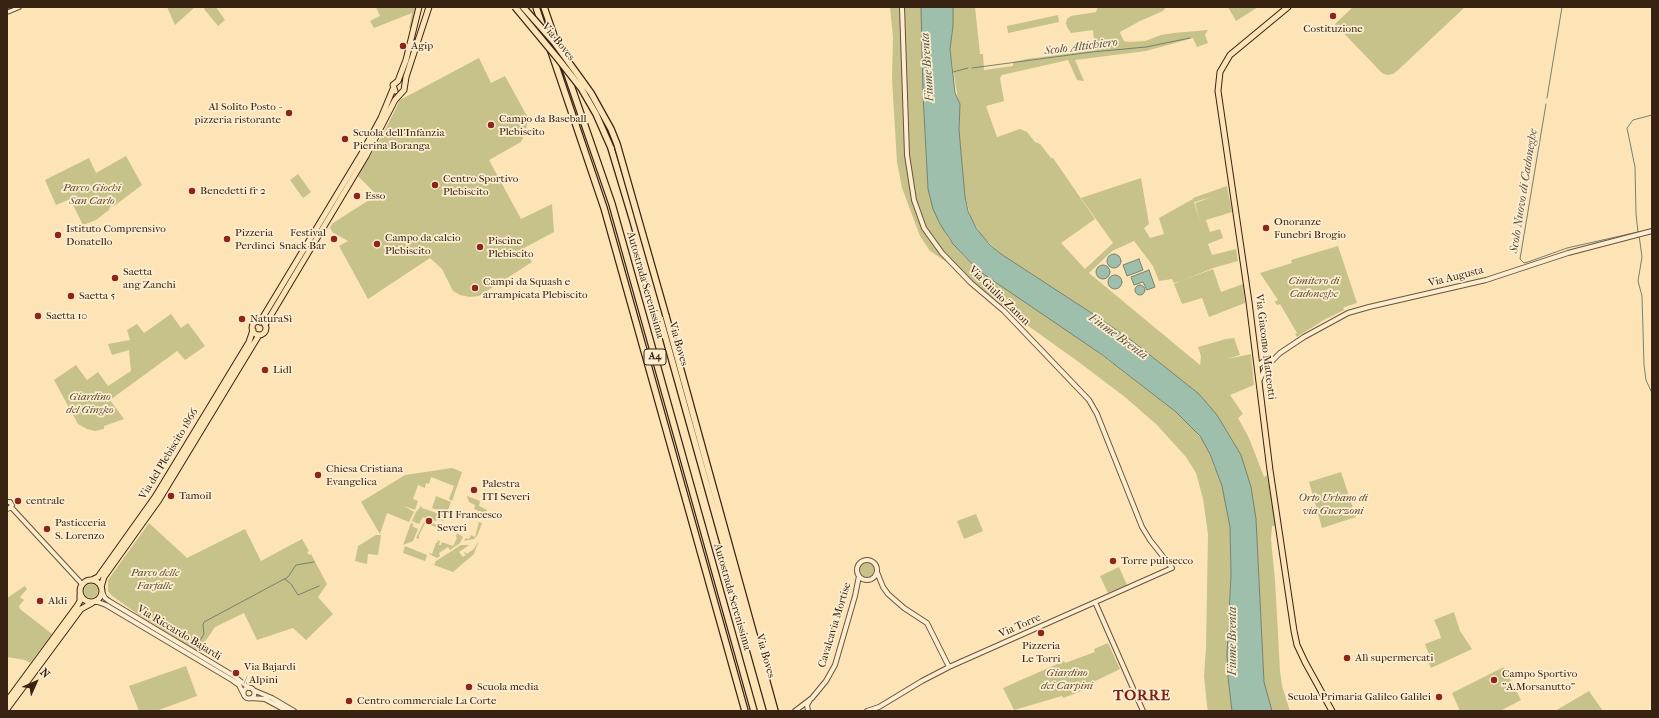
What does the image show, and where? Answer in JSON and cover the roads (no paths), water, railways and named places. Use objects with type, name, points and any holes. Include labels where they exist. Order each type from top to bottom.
[{"type":"highway","name":"Via Boves","points":[[515,7],[559,60],[584,94],[606,136],[619,172],[770,711]]},
{"type":"highway","name":"Via Boves","points":[[523,7],[554,42],[581,79],[617,144],[775,711]]},
{"type":"highway","name":"Autostrada Serenissima","points":[[536,7],[607,216],[745,711]]},
{"type":"highway","name":"Autostrada Serenissima","points":[[544,7],[612,204],[754,711]]},
{"type":"main road","points":[[419,7],[408,54],[398,81],[394,84],[382,118],[260,322],[254,324],[253,330],[255,334],[260,335],[266,331],[265,325],[366,156],[404,89],[404,84],[429,7]]},
{"type":"main road","name":"Via Giacomo Matteotti","points":[[1288,7],[1230,55],[1223,66],[1218,84],[1223,132],[1294,632],[1297,645],[1305,662],[1332,711]]},
{"type":"main road","points":[[398,81],[404,84]]},
{"type":"main road","points":[[393,89],[396,92],[401,93]]},
{"type":"main road","points":[[260,322],[265,325]]},
{"type":"main road","name":"Via del Plebiscito 1866","points":[[92,580],[98,576],[155,497],[249,342],[253,330]]},
{"type":"main road","name":"Via del Plebiscito 1866","points":[[102,589],[104,577],[159,500],[260,335]]},
{"type":"main road","points":[[7,701],[77,606],[80,601],[80,588],[82,584],[92,580],[96,581],[102,589],[99,600],[81,609],[7,709]]},
{"type":"main road","points":[[80,594],[86,602],[93,603]]},
{"type":"street","points":[[7,12],[19,7]]},
{"type":"street","name":"Via Giulio Zanon","points":[[902,7],[907,155],[914,200],[924,228],[942,253],[971,283],[1004,311],[1088,400],[1097,414],[1142,527],[1150,540],[1172,568]]},
{"type":"street","name":"Via Augusta","points":[[1259,381],[1266,367],[1274,358],[1304,337],[1356,310],[1486,280],[1568,252],[1652,231]]},
{"type":"street","points":[[1256,357],[1264,361]]},
{"type":"street","name":"Via Augusta","points":[[1257,366],[1264,361],[1274,358]]},
{"type":"street","points":[[1257,366],[1266,367]]},
{"type":"street","points":[[7,502],[12,504],[9,508],[82,584]]},
{"type":"street","points":[[877,572],[875,577],[870,580],[864,580],[859,576],[857,568],[860,562],[864,560],[871,560],[874,563],[883,587],[891,598],[927,623],[949,667]]},
{"type":"street","name":"Via Torre","points":[[866,711],[879,707],[922,681],[949,667],[1172,568]]},
{"type":"street","name":"Cavalcavia Mortise","points":[[808,711],[807,706],[826,681],[835,665],[855,596],[859,576]]},
{"type":"street","name":"Via Riccardo Bajardi","points":[[102,589],[108,601],[234,676],[251,689],[272,698],[294,711]]},
{"type":"street","name":"Via Riccardo Bajardi","points":[[93,603],[98,602],[106,605],[232,680],[239,685],[245,698],[270,701],[287,711]]},
{"type":"street","points":[[1095,602],[1142,711]]},
{"type":"street","points":[[243,693],[245,689],[251,689],[254,695],[251,698]]},
{"type":"street","name":"Cavalcavia Mortise","points":[[795,711],[812,698]]},
{"type":"water","name":"Fiume Brenta","points":[[921,7],[953,7],[953,26],[950,49],[955,93],[960,104],[959,130],[965,197],[968,211],[976,228],[990,245],[1001,254],[1131,340],[1199,394],[1217,415],[1241,455],[1251,487],[1256,519],[1264,682],[1272,711],[1232,711],[1227,654],[1231,575],[1230,527],[1222,486],[1210,454],[1200,436],[1176,412],[1101,354],[979,271],[953,244],[940,224],[933,209],[928,189],[923,94]]},
{"type":"water","points":[[1114,254],[1119,256],[1121,261],[1119,266],[1114,268],[1109,266],[1107,261],[1109,256]]},
{"type":"water","points":[[1139,259],[1143,270],[1127,276],[1123,265]]},
{"type":"water","points":[[1103,265],[1108,267],[1110,272],[1108,277],[1103,279],[1098,277],[1096,272],[1098,267]]},
{"type":"water","points":[[1149,270],[1155,287],[1147,290],[1143,282],[1134,285],[1131,277]]},
{"type":"water","points":[[1115,275],[1120,277],[1122,282],[1120,287],[1115,289],[1110,287],[1108,282],[1110,277]]},
{"type":"water","points":[[1138,285],[1142,285],[1144,286],[1144,294],[1138,295],[1135,292],[1135,288]]},
{"type":"waterway","name":"Scolo Nuovo di Cadoneghe","points":[[1547,98],[1562,7]]},
{"type":"waterway","name":"Scolo Altichiero","points":[[972,68],[1092,52],[1146,47],[1190,38]]},
{"type":"waterway","name":"Scolo Altichiero","points":[[953,72],[968,68]]},
{"type":"waterway","name":"Scolo Nuovo di Cadoneghe","points":[[1546,104],[1520,259],[1524,263],[1567,248],[1638,232]]},
{"type":"waterway","points":[[1638,232],[1635,167],[1627,128],[1633,120],[1652,115]]},
{"type":"waterway","name":"Scolo Nuovo di Cadoneghe","points":[[1639,235],[1642,257],[1638,281],[1642,296],[1644,365],[1646,380],[1652,393]]},
{"type":"waterway","points":[[197,645],[204,634],[204,622],[288,577],[296,565],[314,562]]},
{"type":"waterway","points":[[285,579],[291,584],[298,595],[319,586]]},
{"type":"tram line","points":[[7,10],[15,7]]},
{"type":"place","name":"Costituzione","points":[[1333,16]]},
{"type":"place","name":"Agip","points":[[403,46]]},
{"type":"place","name":"Al Solito Posto - pizzeria ristorante","points":[[289,113]]},
{"type":"place","name":"Campo da Baseball Plebiscito","points":[[491,125]]},
{"type":"place","name":"Scuola dell'Infanzia Pierina Boranga","points":[[345,139]]},
{"type":"place","name":"Centro Sportivo Plebiscito","points":[[435,185]]},
{"type":"place","name":"Benedetti fr 2","points":[[192,191]]},
{"type":"place","name":"Esso","points":[[357,196]]},
{"type":"place","name":"Onoranze Funebri Brogio","points":[[1266,228]]},
{"type":"place","name":"Istituto Comprensivo Donatello","points":[[58,235]]},
{"type":"place","name":"Pizzeria Perdinci","points":[[227,239]]},
{"type":"place","name":"Festival Snack Bar","points":[[334,239]]},
{"type":"place","name":"Campo da calcio Plebiscito","points":[[377,244]]},
{"type":"place","name":"Piscine Plebiscito","points":[[480,247]]},
{"type":"place","name":"Saetta ang Zanchi","points":[[115,278]]},
{"type":"place","name":"Campi da Squash e arrampicata Plebiscito","points":[[475,288]]},
{"type":"place","name":"Saetta 5","points":[[71,296]]},
{"type":"place","name":"Saetta 10","points":[[38,316]]},
{"type":"place","name":"NaturaSì","points":[[242,319]]},
{"type":"place","name":"Lidl","points":[[265,370]]},
{"type":"place","name":"Chiesa Cristiana Evangelica","points":[[318,475]]},
{"type":"place","name":"Palestra ITI Severi","points":[[474,490]]},
{"type":"place","name":"Tamoil","points":[[171,496]]},
{"type":"place","name":"centrale","points":[[18,501]]},
{"type":"place","name":"ITI Francesco Severi","points":[[429,521]]},
{"type":"place","name":"Pasticceria S. Lorenzo","points":[[47,529]]},
{"type":"place","name":"Torre pulisecco","points":[[1113,561]]},
{"type":"place","name":"Aldi","points":[[40,601]]},
{"type":"place","name":"Pizzeria Le Torri","points":[[1041,633]]},
{"type":"place","name":"Alì supermercati","points":[[1347,658]]},
{"type":"place","name":"Via Bajardi / Alpini","points":[[236,673]]},
{"type":"place","name":"Campo Sportivo \"A.Morsanutto\"","points":[[1494,680]]},
{"type":"place","name":"Scuola media","points":[[469,687]]},
{"type":"place","name":"Scuola Primaria Galileo Galilei","points":[[1439,697]]},
{"type":"place","name":"Centro commerciale La Corte","points":[[349,701]]},
{"type":"district","name":"TORRE","points":[[1142,696]]},
{"type":"park label","name":"Parco Giochi San Carlo","points":[[92,194]]},
{"type":"park label","name":"Cimitero di Cadoneghe","points":[[1314,287]]},
{"type":"park label","name":"Giardino del Gingko","points":[[90,403]]},
{"type":"park label","name":"Orto Urbano di via Guerzoni","points":[[1333,504]]},
{"type":"park label","name":"Parco delle Farfalle","points":[[155,579]]},
{"type":"park label","name":"Giardino dei Carpini","points":[[1067,679]]}]
